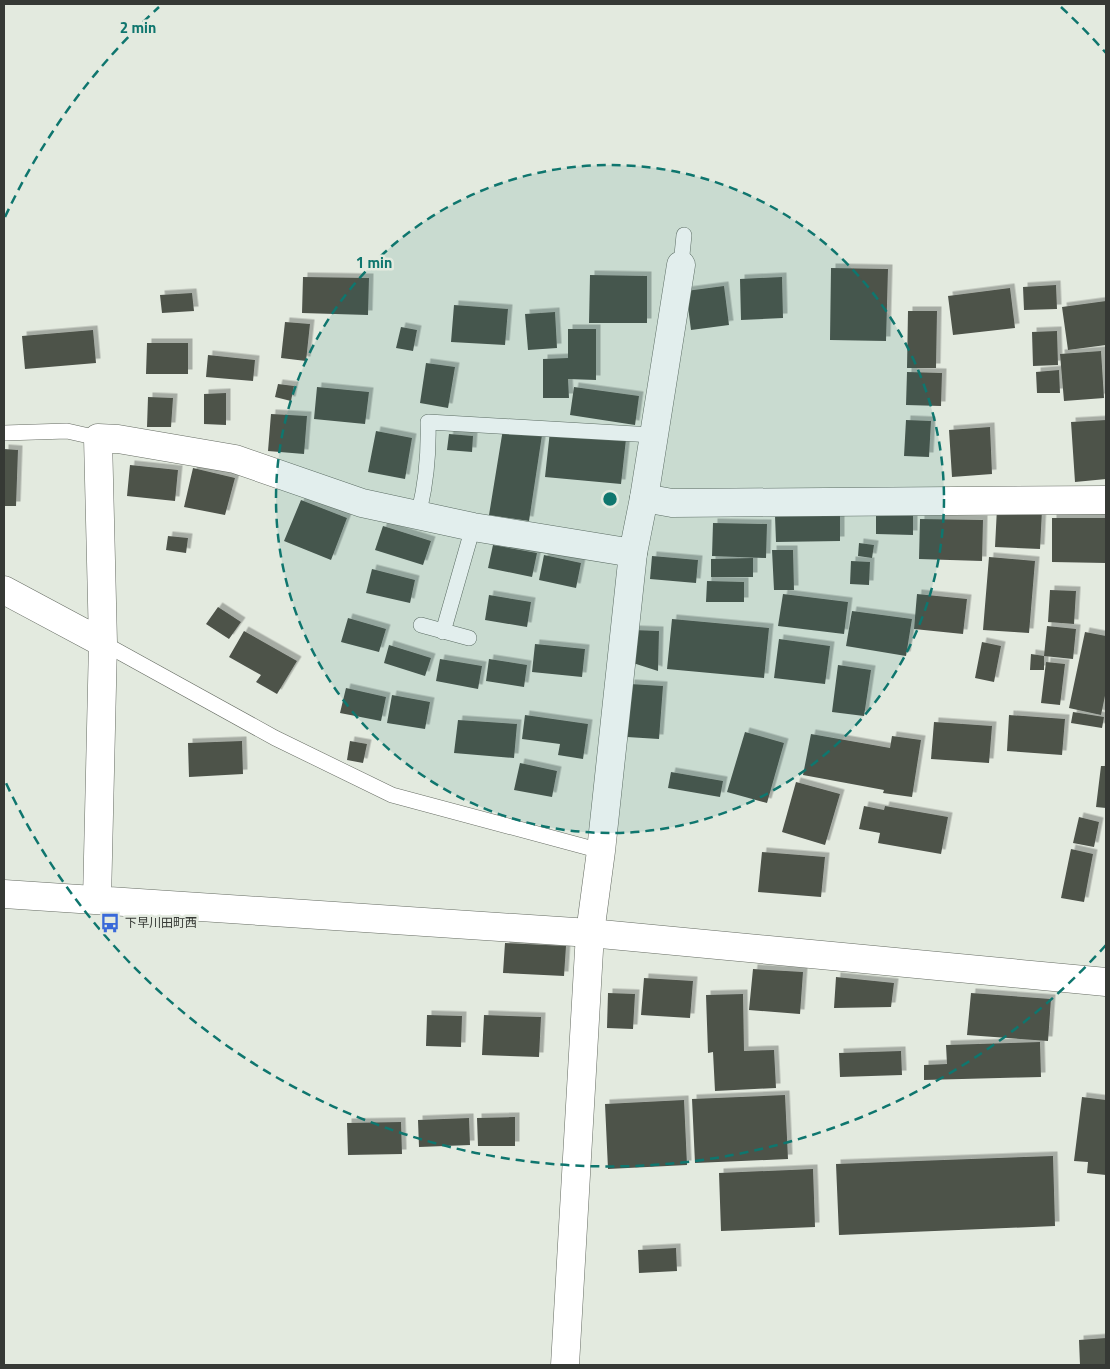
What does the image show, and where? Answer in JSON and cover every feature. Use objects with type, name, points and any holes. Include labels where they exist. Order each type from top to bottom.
[{"type":"street","points":[[566,1365],[590,933],[601,851],[633,553],[644,498],[680,265]]},
{"type":"street","points":[[97,900],[102,643],[98,438],[118,439],[235,459],[362,503],[418,516],[472,527],[633,553]]},
{"type":"street","points":[[644,498],[672,503],[1106,500]]},
{"type":"street","points":[[4,590],[102,643]]},
{"type":"street","points":[[4,894],[590,933],[750,947],[1104,986]]},
{"type":"lane","points":[[680,265],[684,235]]},
{"type":"lane","points":[[418,516],[424,489],[428,422],[653,435]]},
{"type":"lane","points":[[4,433],[66,431],[98,438]]},
{"type":"lane","points":[[444,632],[472,527]]},
{"type":"lane","points":[[421,625],[469,638]]},
{"type":"lane","points":[[102,643],[276,738],[392,795],[601,851]]},
{"type":"building","points":[[831,268],[888,269],[886,341],[830,340]]},
{"type":"building","points":[[590,275],[647,276],[647,323],[589,323]]},
{"type":"building","points":[[303,277],[369,278],[368,315],[302,313]]},
{"type":"building","points":[[782,277],[783,318],[741,320],[740,279]]},
{"type":"building","points":[[1056,285],[1057,309],[1024,310],[1023,287]]},
{"type":"building","points":[[724,286],[729,325],[691,330],[686,291]]},
{"type":"building","points":[[1010,288],[1015,328],[953,335],[948,296]]},
{"type":"building","points":[[192,293],[194,311],[162,313],[160,295]]},
{"type":"building","points":[[1106,301],[1106,345],[1068,350],[1062,307]]},
{"type":"building","points":[[454,305],[508,309],[505,345],[451,342]]},
{"type":"building","points":[[908,311],[937,311],[936,368],[907,368]]},
{"type":"building","points":[[555,312],[557,348],[528,350],[525,314]]},
{"type":"building","points":[[285,322],[310,324],[306,361],[281,358]]},
{"type":"building","points":[[401,327],[417,330],[413,351],[396,348]]},
{"type":"building","points":[[568,329],[596,329],[596,380],[568,379],[569,398],[543,398],[543,359],[568,358]]},
{"type":"building","points":[[93,330],[96,363],[25,369],[22,336]]},
{"type":"building","points":[[1057,331],[1058,365],[1033,366],[1032,332]]},
{"type":"building","points":[[147,343],[188,343],[188,374],[146,374]]},
{"type":"building","points":[[1101,351],[1104,398],[1064,401],[1060,354]]},
{"type":"building","points":[[208,355],[255,360],[253,381],[206,377]]},
{"type":"building","points":[[426,363],[455,367],[448,408],[420,403]]},
{"type":"building","points":[[1059,370],[1060,393],[1037,393],[1036,372]]},
{"type":"building","points":[[907,372],[942,373],[941,406],[906,405]]},
{"type":"building","points":[[278,384],[294,386],[291,401],[275,397]]},
{"type":"building","points":[[317,387],[369,392],[365,424],[314,419]]},
{"type":"building","points":[[574,387],[639,396],[635,425],[570,415]]},
{"type":"building","points":[[226,393],[226,425],[204,424],[204,394]]},
{"type":"building","points":[[148,397],[173,398],[171,427],[147,427]]},
{"type":"building","points":[[271,414],[307,416],[304,454],[268,451]]},
{"type":"building","points":[[906,420],[931,421],[929,457],[904,456]]},
{"type":"building","points":[[1106,420],[1106,479],[1075,482],[1071,422]]},
{"type":"building","points":[[990,427],[992,474],[952,477],[949,430]]},
{"type":"building","points":[[503,429],[542,435],[529,521],[489,515]]},
{"type":"building","points":[[376,431],[412,438],[405,479],[368,472]]},
{"type":"building","points":[[550,431],[626,439],[621,484],[545,477]]},
{"type":"building","points":[[449,434],[473,436],[472,452],[447,450]]},
{"type":"building","points":[[4,449],[18,450],[16,506],[4,506]]},
{"type":"building","points":[[130,465],[178,470],[175,501],[127,496]]},
{"type":"building","points":[[193,468],[235,478],[225,515],[184,507]]},
{"type":"building","points":[[301,500],[347,518],[331,560],[284,541]]},
{"type":"building","points":[[997,508],[1042,510],[1040,549],[995,547]]},
{"type":"building","points":[[876,511],[913,512],[913,535],[876,534]]},
{"type":"building","points":[[840,515],[840,541],[776,542],[775,516]]},
{"type":"building","points":[[1052,518],[1106,518],[1106,563],[1052,562]]},
{"type":"building","points":[[920,519],[983,520],[982,561],[919,559]]},
{"type":"building","points":[[713,523],[767,524],[766,558],[712,556]]},
{"type":"building","points":[[383,526],[431,541],[423,565],[375,550]]},
{"type":"building","points":[[168,536],[188,538],[186,553],[166,550]]},
{"type":"building","points":[[859,543],[874,545],[872,558],[858,556]]},
{"type":"building","points":[[493,545],[537,553],[532,577],[488,568]]},
{"type":"building","points":[[772,550],[793,550],[794,590],[774,590]]},
{"type":"building","points":[[544,555],[581,563],[576,588],[539,580]]},
{"type":"building","points":[[652,556],[698,560],[696,583],[650,579]]},
{"type":"building","points":[[989,557],[1035,561],[1029,633],[983,630]]},
{"type":"building","points":[[753,558],[753,577],[711,577],[711,559]]},
{"type":"building","points":[[851,561],[870,562],[869,585],[850,584]]},
{"type":"building","points":[[372,569],[415,580],[410,603],[366,593]]},
{"type":"building","points":[[707,581],[744,582],[744,602],[706,602]]},
{"type":"building","points":[[1050,590],[1076,591],[1074,624],[1048,622]]},
{"type":"building","points":[[783,594],[848,602],[844,634],[778,626]]},
{"type":"building","points":[[917,594],[967,599],[963,634],[914,629]]},
{"type":"building","points":[[489,595],[531,602],[527,627],[485,620]]},
{"type":"building","points":[[218,607],[241,622],[229,639],[206,624]]},
{"type":"building","points":[[852,611],[912,619],[906,656],[846,646]]},
{"type":"building","points":[[348,618],[386,629],[379,652],[341,642]]},
{"type":"building","points":[[672,619],[769,628],[764,678],[667,669]]},
{"type":"building","points":[[1047,626],[1076,629],[1073,659],[1044,656]]},
{"type":"building","points":[[633,630],[659,631],[658,671],[633,663]]},
{"type":"building","points":[[244,631],[297,661],[277,694],[256,682],[261,675],[229,657]]},
{"type":"building","points":[[1085,632],[1106,636],[1106,691],[1101,715],[1069,708]]},
{"type":"building","points":[[779,639],[830,646],[825,684],[774,678]]},
{"type":"building","points":[[982,642],[1001,646],[994,682],[975,678]]},
{"type":"building","points":[[535,644],[585,649],[582,677],[532,672]]},
{"type":"building","points":[[389,645],[431,658],[425,676],[384,663]]},
{"type":"building","points":[[1031,654],[1044,656],[1044,670],[1030,670]]},
{"type":"building","points":[[440,659],[482,666],[478,689],[436,681]]},
{"type":"building","points":[[489,659],[527,665],[524,687],[486,681]]},
{"type":"building","points":[[1046,662],[1065,664],[1060,705],[1041,703]]},
{"type":"building","points":[[838,665],[871,670],[864,716],[832,712]]},
{"type":"building","points":[[630,684],[663,686],[659,739],[627,737]]},
{"type":"building","points":[[346,688],[386,697],[381,721],[340,713]]},
{"type":"building","points":[[392,695],[430,702],[425,729],[387,723]]},
{"type":"building","points":[[1073,712],[1104,717],[1102,728],[1071,723]]},
{"type":"building","points":[[525,715],[588,724],[583,759],[558,755],[560,744],[522,739]]},
{"type":"building","points":[[1009,715],[1065,719],[1062,755],[1007,751]]},
{"type":"building","points":[[458,720],[517,724],[514,758],[454,753]]},
{"type":"building","points":[[934,722],[992,726],[989,763],[931,759]]},
{"type":"building","points":[[745,732],[784,743],[767,803],[727,792]]},
{"type":"building","points":[[811,734],[890,748],[892,736],[921,740],[912,797],[883,793],[884,790],[803,775]]},
{"type":"building","points":[[242,741],[243,774],[189,777],[188,743]]},
{"type":"building","points":[[350,741],[367,744],[363,763],[347,760]]},
{"type":"building","points":[[520,763],[557,771],[552,797],[514,790]]},
{"type":"building","points":[[1101,766],[1106,766],[1106,808],[1096,807]]},
{"type":"building","points":[[671,772],[723,781],[720,797],[668,788]]},
{"type":"building","points":[[796,782],[840,794],[825,845],[782,832]]},
{"type":"building","points":[[864,806],[884,810],[885,806],[948,817],[941,854],[878,843],[880,833],[859,829]]},
{"type":"building","points":[[1079,817],[1099,822],[1094,847],[1073,843]]},
{"type":"building","points":[[1071,849],[1093,854],[1084,902],[1061,898]]},
{"type":"building","points":[[762,852],[825,857],[821,897],[758,892]]},
{"type":"building","points":[[505,943],[566,946],[564,976],[503,973]]},
{"type":"building","points":[[753,969],[803,972],[800,1014],[749,1010]]},
{"type":"building","points":[[836,977],[894,983],[891,1007],[834,1008]]},
{"type":"building","points":[[644,978],[693,981],[690,1018],[641,1015]]},
{"type":"building","points":[[608,993],[635,994],[633,1029],[607,1028]]},
{"type":"building","points":[[971,993],[1051,999],[1048,1041],[967,1035]]},
{"type":"building","points":[[743,994],[744,1051],[774,1050],[776,1088],[715,1091],[713,1052],[708,1053],[706,995]]},
{"type":"building","points":[[427,1015],[462,1016],[461,1047],[426,1046]]},
{"type":"building","points":[[484,1015],[541,1017],[539,1057],[482,1055]]},
{"type":"building","points":[[1040,1042],[1041,1077],[924,1080],[924,1065],[947,1064],[946,1045]]},
{"type":"building","points":[[901,1051],[902,1075],[840,1077],[839,1053]]},
{"type":"building","points":[[785,1095],[788,1159],[695,1163],[692,1099]]},
{"type":"building","points":[[1082,1097],[1106,1100],[1106,1175],[1087,1173],[1088,1162],[1074,1161]]},
{"type":"building","points":[[684,1100],[687,1165],[608,1169],[605,1104]]},
{"type":"building","points":[[515,1117],[515,1146],[478,1146],[477,1118]]},
{"type":"building","points":[[469,1118],[470,1145],[419,1147],[418,1120]]},
{"type":"building","points":[[401,1122],[402,1154],[348,1155],[347,1123]]},
{"type":"building","points":[[1053,1156],[1055,1226],[839,1235],[836,1164]]},
{"type":"building","points":[[813,1169],[815,1227],[721,1231],[719,1173]]},
{"type":"building","points":[[676,1248],[677,1271],[639,1273],[638,1250]]},
{"type":"building","points":[[1106,1338],[1106,1365],[1080,1365],[1079,1340]]},
{"type":"place","name":"下早川田町西","points":[[110,923]]}]
